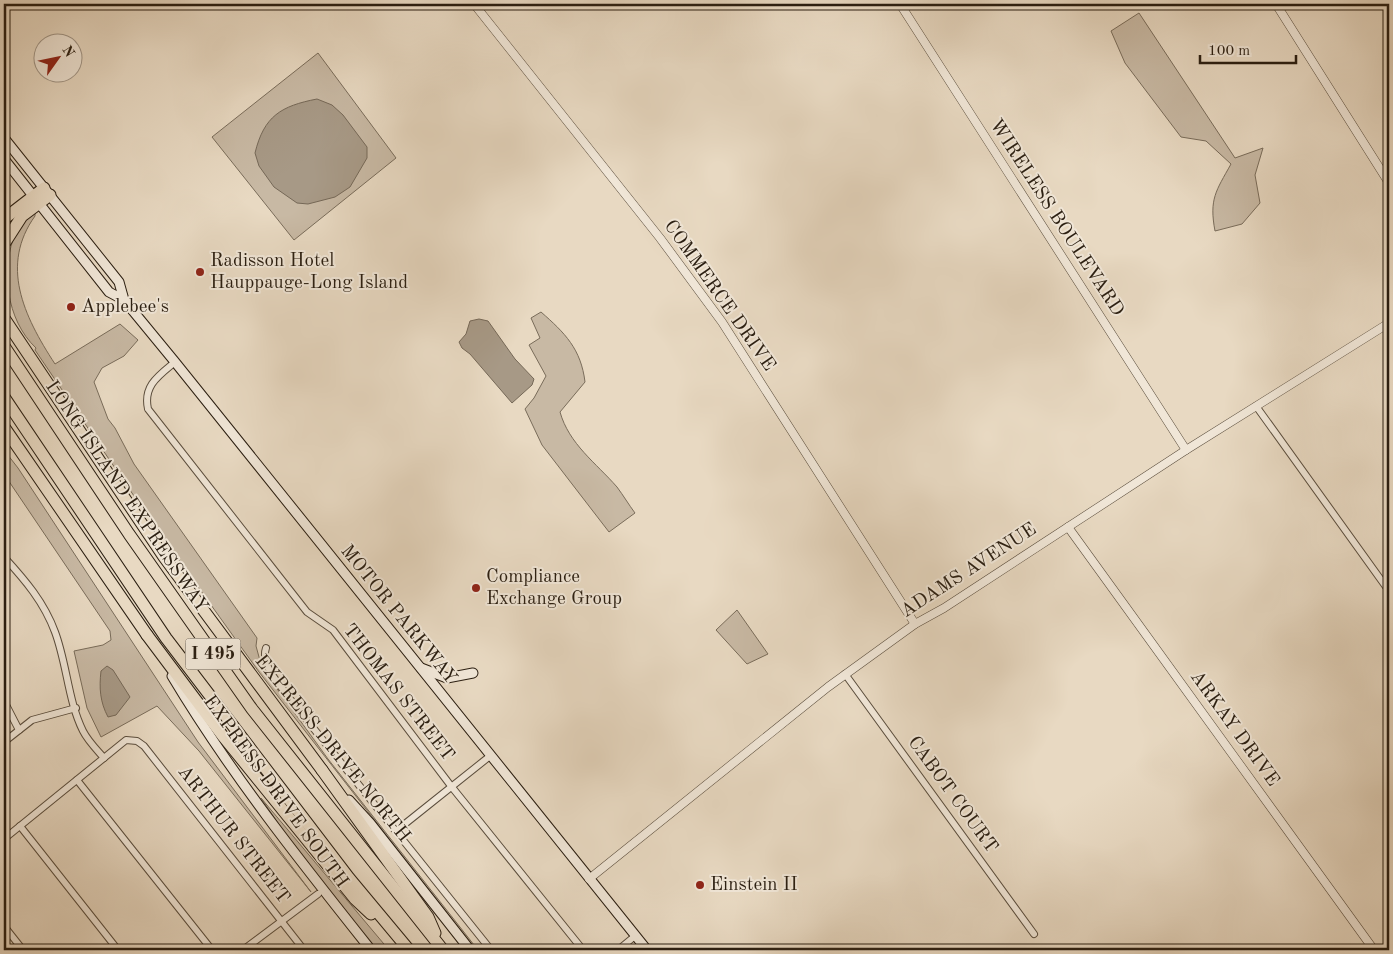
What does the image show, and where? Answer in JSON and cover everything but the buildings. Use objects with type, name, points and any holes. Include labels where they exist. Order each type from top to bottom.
[{"type":"highway","points":[[4,218],[47,192]]},
{"type":"highway","points":[[4,244],[18,221],[36,200]]},
{"type":"highway","points":[[4,308],[18,340]]},
{"type":"highway","name":"EXPRESS DRIVE NORTH","points":[[4,318],[164,557],[322,770]]},
{"type":"highway","name":"LONG ISLAND EXPRESSWAY","points":[[4,346],[129,534],[252,708],[442,949]]},
{"type":"highway","name":"I 495","points":[[4,397],[166,638],[349,878],[407,948]]},
{"type":"highway","name":"EXPRESS DRIVE SOUTH","points":[[4,427],[147,635]]},
{"type":"highway","points":[[4,436],[34,472]]},
{"type":"highway","points":[[147,635],[216,728],[355,899],[407,948]]},
{"type":"highway","points":[[322,770],[428,917],[442,949]]},
{"type":"main road","name":"MOTOR PARKWAY","points":[[4,138],[119,282],[124,300]]},
{"type":"main road","name":"MOTOR PARKWAY","points":[[4,159],[109,292],[124,300],[175,362],[647,950]]},
{"type":"main road","name":"EXPRESS DRIVE SOUTH","points":[[147,635],[186,699],[223,754],[292,850],[371,950]]},
{"type":"main road","points":[[420,668],[443,677],[473,673]]},
{"type":"main road","name":"EXPRESS DRIVE NORTH","points":[[322,770],[370,823],[470,950]]},
{"type":"street","name":"COMMERCE DRIVE","points":[[474,4],[660,238],[722,322],[915,624]]},
{"type":"street","name":"WIRELESS BOULEVARD","points":[[900,4],[1186,450]]},
{"type":"street","points":[[1276,4],[1389,183]]},
{"type":"street","name":"ADAMS AVENUE","points":[[589,879],[845,674],[915,624],[944,608],[1186,450],[1389,323]]},
{"type":"street","name":"THOMAS STREET","points":[[175,362],[151,384],[146,393],[148,409],[306,612],[333,630],[451,786],[583,950]]},
{"type":"street","points":[[1256,406],[1389,591]]},
{"type":"street","name":"ARKAY DRIVE","points":[[1068,527],[1374,950]]},
{"type":"street","points":[[4,556],[28,584],[47,614],[62,654],[84,732],[104,758],[4,839]]},
{"type":"street","points":[[266,648],[264,654],[265,663],[290,699],[491,950]]},
{"type":"street","name":"CABOT COURT","points":[[845,674],[1034,934]]},
{"type":"street","points":[[4,701],[18,730]]},
{"type":"street","points":[[4,742],[32,720],[76,708]]},
{"type":"street","name":"ARTHUR STREET","points":[[104,758],[126,740],[137,741],[144,746],[304,950]]},
{"type":"street","points":[[396,831],[490,756]]},
{"type":"street","points":[[77,780],[212,950]]},
{"type":"street","points":[[20,826],[118,950]]},
{"type":"street","points":[[243,950],[318,894]]},
{"type":"street","points":[[4,926],[23,950]]},
{"type":"street","points":[[618,950],[635,936]]},
{"type":"shaded area","points":[[1139,13],[1235,158],[1263,148],[1255,175],[1260,203],[1242,224],[1215,231],[1213,203],[1221,181],[1231,164],[1206,141],[1181,137],[1125,63],[1111,31]]},
{"type":"shaded area","points":[[318,53],[396,158],[294,240],[212,137]]},
{"type":"shaded area","points":[[317,99],[332,105],[343,115],[367,147],[367,158],[350,187],[335,197],[308,204],[297,203],[274,187],[259,166],[255,153],[263,130],[276,115],[293,105]]},
{"type":"shaded area","points":[[35,213],[24,234],[19,253],[18,271],[25,309],[44,346],[55,364],[120,324],[138,340],[124,356],[102,368],[94,382],[108,419],[115,428],[134,464],[257,638],[256,646],[262,668],[328,759],[478,950],[476,950],[259,672],[153,524],[18,323],[9,293],[8,261],[16,232]]},
{"type":"shaded area","points":[[541,312],[570,342],[576,351],[583,370],[585,382],[560,412],[564,423],[576,443],[617,487],[635,513],[609,532],[542,445],[525,409],[534,398],[546,376],[529,345],[540,338],[531,318]]},
{"type":"shaded area","points":[[479,319],[488,321],[515,359],[534,379],[532,385],[512,403],[470,354],[462,348],[459,342],[466,334],[470,321]]},
{"type":"shaded area","points":[[4,450],[18,468],[198,742],[311,892],[199,751],[157,706],[101,737],[87,708],[74,651],[103,645],[111,640],[110,631],[4,474]]},
{"type":"shaded area","points":[[737,610],[768,654],[747,664],[716,630]]},
{"type":"shaded area","points":[[107,666],[113,670],[130,697],[116,715],[108,717],[103,706],[100,689],[101,671]]},
{"type":"shaded area","points":[[261,798],[389,950],[375,950],[299,854]]},
{"type":"place","name":"Radisson Hotel Hauppauge-Long Island","points":[[200,272]]},
{"type":"place","name":"Applebee's","points":[[71,307]]},
{"type":"place","name":"Compliance Exchange Group","points":[[476,588]]},
{"type":"place","name":"Einstein II","points":[[700,885]]}]
